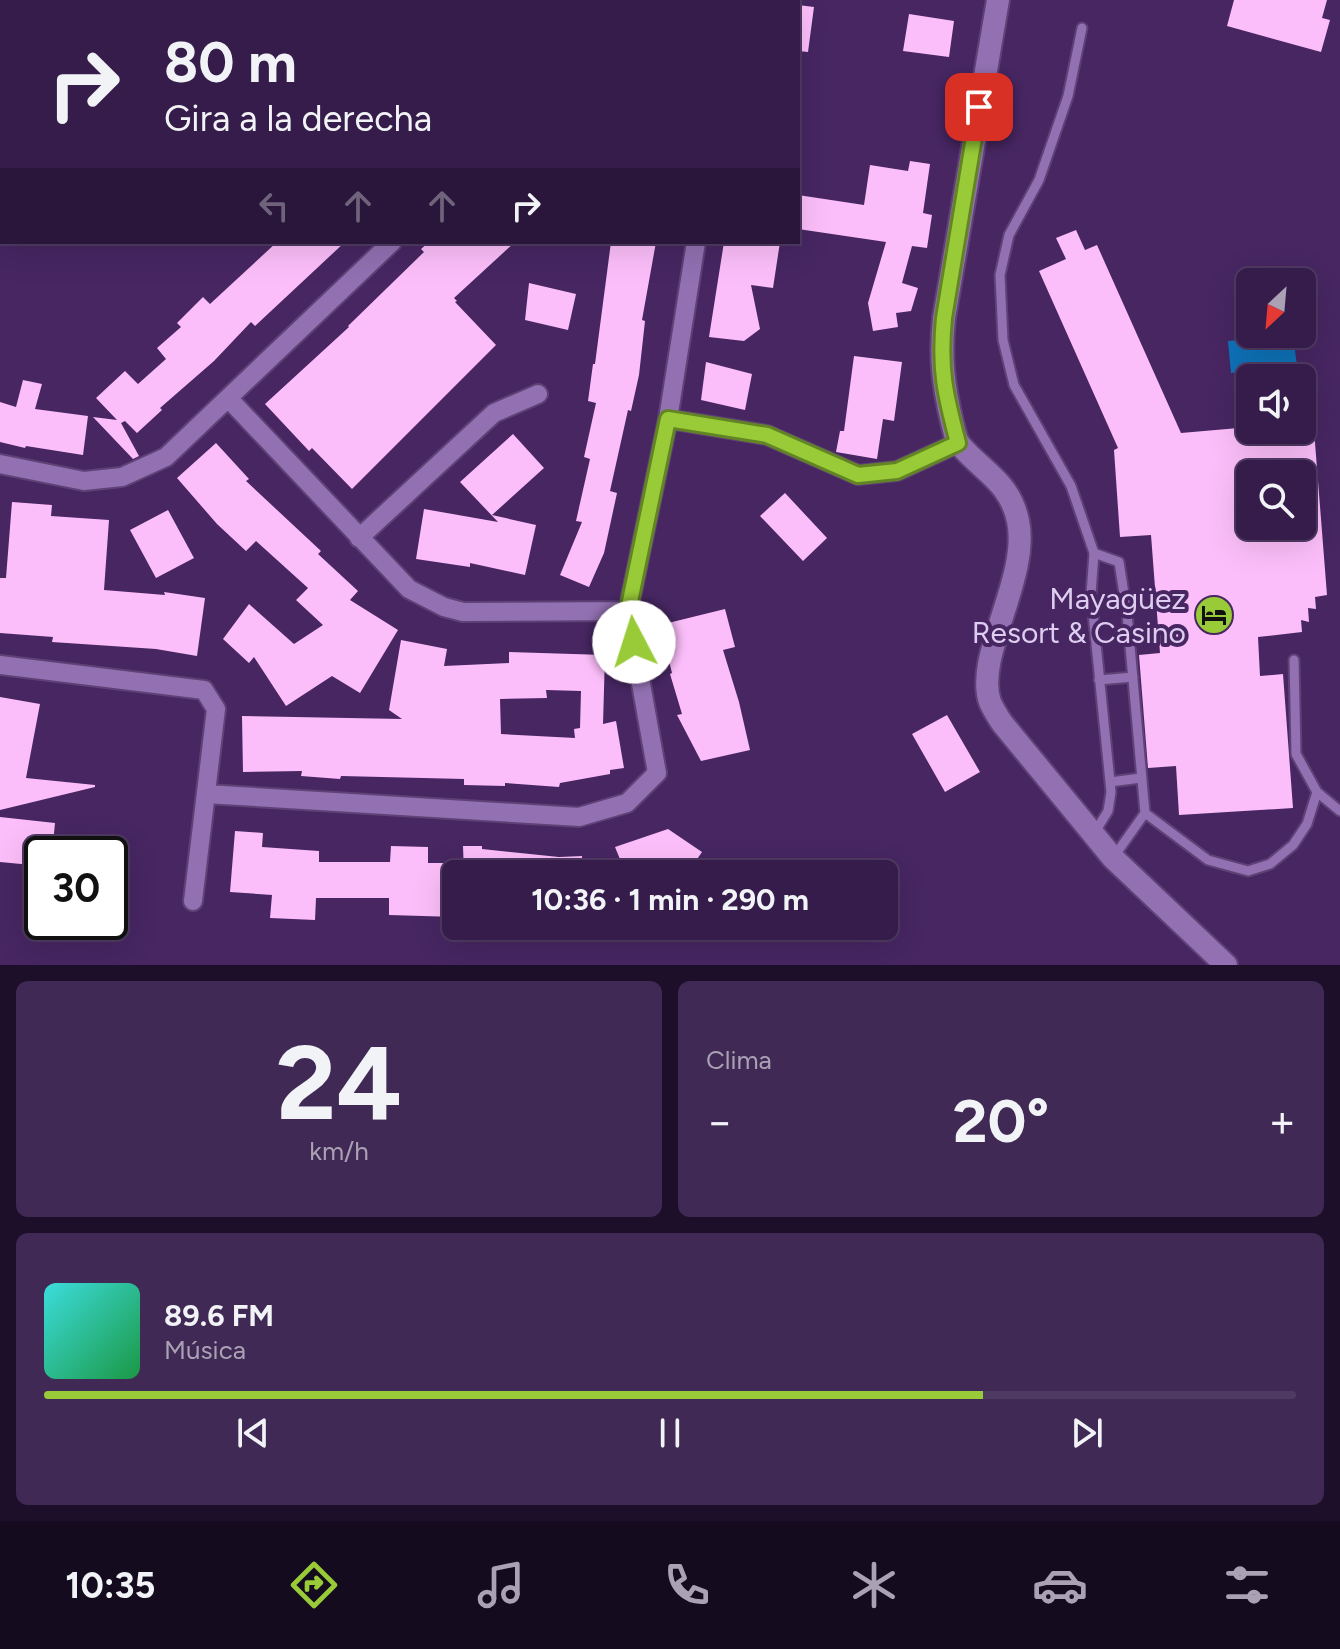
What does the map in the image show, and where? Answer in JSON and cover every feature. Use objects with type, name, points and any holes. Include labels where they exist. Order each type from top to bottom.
[{"type":"street","points":[[998,0],[942,333],[943,385],[958,443],[1006,489],[1018,520],[1020,541],[1016,573],[988,672],[989,700],[1002,723],[1113,858],[1226,965]]},
{"type":"street","points":[[0,464],[84,481],[122,477],[166,457],[390,244]]},
{"type":"street","points":[[206,794],[579,817],[627,803],[657,773],[628,611],[668,419],[696,244]]},
{"type":"street","points":[[359,538],[494,413],[538,394]]},
{"type":"street","points":[[228,398],[409,589],[444,607],[463,612],[628,611]]},
{"type":"street","points":[[668,419],[767,435],[858,475],[897,471],[958,443]]},
{"type":"street","points":[[0,665],[204,690],[216,709],[193,901]]},
{"type":"lane","points":[[1082,28],[1068,96],[1039,180],[1009,235],[1000,275],[1003,340],[1014,385],[1071,486],[1094,553],[1091,594],[1110,782],[1108,811],[1094,835]]},
{"type":"lane","points":[[1094,553],[1119,562],[1127,613],[1145,813],[1113,858]]},
{"type":"lane","points":[[1294,660],[1296,754],[1317,792],[1340,811]]},
{"type":"lane","points":[[1099,680],[1133,677]]},
{"type":"lane","points":[[1110,782],[1141,778]]},
{"type":"lane","points":[[1145,813],[1208,860],[1248,871],[1270,864],[1293,845],[1307,824],[1317,792]]},
{"type":"water","points":[[1236,340],[1236,348],[1295,348],[1297,364],[1236,364],[1236,372],[1231,373],[1228,341]]},
{"type":"building","points":[[1234,0],[1327,0],[1322,18],[1330,20],[1321,52],[1227,26]]},
{"type":"building","points":[[800,5],[814,7],[808,52],[800,51]]},
{"type":"building","points":[[909,14],[954,21],[949,57],[903,51]]},
{"type":"building","points":[[910,161],[930,164],[923,213],[932,215],[927,248],[912,246],[902,283],[918,288],[911,311],[896,313],[898,327],[873,331],[868,303],[886,242],[800,229],[800,195],[864,205],[870,165],[908,171]]},
{"type":"building","name":"Mayagüez Resort & Casino","points":[[1076,230],[1085,250],[1097,245],[1181,433],[1236,428],[1236,444],[1315,444],[1327,595],[1315,597],[1316,609],[1308,608],[1309,622],[1301,620],[1302,632],[1258,637],[1260,676],[1283,674],[1293,808],[1179,815],[1176,766],[1148,768],[1139,655],[1160,653],[1151,535],[1120,537],[1114,450],[1118,448],[1039,271],[1066,259],[1056,238]]},
{"type":"building","points":[[275,244],[343,244],[255,326],[251,322],[137,433],[125,421],[121,423],[139,456],[133,459],[93,417],[117,420],[96,398],[125,371],[138,384],[166,359],[157,348],[181,327],[177,323],[203,297],[210,304]]},
{"type":"building","points":[[427,244],[513,244],[454,298],[496,345],[352,489],[312,448],[309,451],[265,404],[349,327],[424,252],[421,249]]},
{"type":"building","points":[[611,244],[656,244],[642,320],[645,321],[639,375],[610,491],[617,493],[604,553],[589,587],[560,575],[582,522],[576,521],[590,459],[584,457],[596,403],[588,401]]},
{"type":"building","points":[[724,244],[780,244],[773,288],[751,285],[760,329],[744,341],[709,337]]},
{"type":"building","points":[[529,283],[576,294],[568,330],[525,320]]},
{"type":"building","points":[[854,356],[902,362],[894,421],[883,419],[877,459],[836,452],[840,431],[844,431]]},
{"type":"building","points":[[706,362],[752,374],[745,410],[701,400]]},
{"type":"building","points":[[23,380],[42,384],[35,409],[88,416],[83,455],[0,442],[0,402],[16,407]]},
{"type":"building","points":[[513,434],[544,468],[492,515],[536,525],[525,575],[470,563],[470,567],[416,559],[424,509],[498,522],[460,482]]},
{"type":"building","points":[[216,443],[249,479],[246,481],[321,551],[318,554],[358,591],[350,600],[398,630],[360,693],[332,676],[286,706],[254,657],[249,663],[223,639],[249,604],[294,644],[323,625],[296,600],[308,588],[256,541],[246,551],[217,524],[177,478]]},
{"type":"building","points":[[785,493],[827,538],[803,561],[760,516]]},
{"type":"building","points":[[12,502],[52,505],[51,516],[109,520],[104,590],[165,595],[164,592],[205,598],[197,656],[156,649],[52,642],[53,637],[0,633],[0,578],[6,578]]},
{"type":"building","points":[[168,510],[194,558],[156,578],[130,530]]},
{"type":"building","points":[[725,609],[735,647],[723,650],[750,750],[701,761],[677,715],[682,714],[660,625]]},
{"type":"building","points":[[401,640],[447,649],[444,666],[509,663],[509,652],[605,655],[603,724],[616,721],[624,768],[610,770],[610,774],[560,783],[559,787],[505,783],[505,786],[464,785],[464,779],[341,776],[340,779],[301,776],[302,771],[243,772],[242,716],[402,719],[389,710]],"holes":[[[546,690],[581,691],[580,728],[574,729],[575,738],[501,734],[500,699],[547,698]]]},
{"type":"building","points":[[0,697],[40,704],[26,778],[95,787],[0,810]]},
{"type":"building","points":[[947,715],[980,772],[945,792],[912,734]]},
{"type":"building","points":[[0,817],[55,823],[54,836],[24,836],[24,864],[0,862]]},
{"type":"building","points":[[668,829],[702,852],[697,860],[620,860],[615,847]]},
{"type":"building","points":[[235,831],[263,833],[262,847],[319,851],[319,862],[390,862],[391,846],[428,847],[428,863],[442,863],[442,917],[389,915],[389,898],[316,898],[315,920],[270,918],[272,895],[230,892]]},
{"type":"building","points":[[463,846],[559,857],[582,856],[582,860],[464,860]]},
{"type":"place","name":"Mayagüez Resort & Casino","points":[[1214,615]]},
{"type":"route","points":[[634,642],[628,611],[668,419],[767,435],[858,475],[897,471],[958,443],[943,385],[941,349],[979,107]]}]
